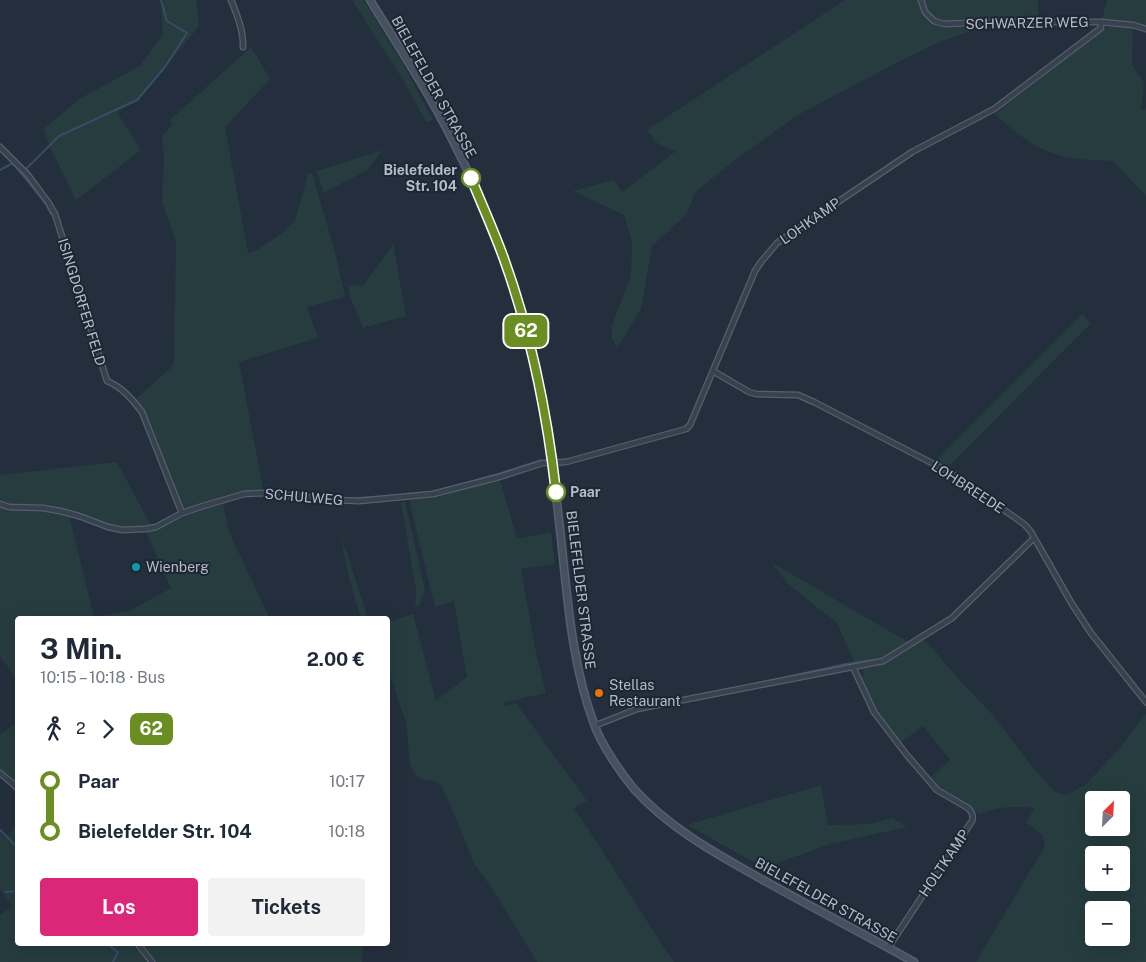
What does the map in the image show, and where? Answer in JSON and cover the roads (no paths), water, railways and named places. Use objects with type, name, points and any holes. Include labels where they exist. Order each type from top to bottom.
[{"type":"main road","name":"BIELEFELDER STRASSE","points":[[370,0],[440,116],[471,178],[504,260],[527,334],[546,418],[553,462],[573,647],[582,687],[594,726],[600,738],[634,789],[664,818],[687,836],[914,962]]},
{"type":"street","points":[[231,0],[244,40],[243,47]]},
{"type":"street","name":"SCHWARZER WEG","points":[[921,0],[925,12],[934,21],[944,24],[1101,22],[1133,25],[1146,29]]},
{"type":"street","name":"LOHKAMP","points":[[553,462],[566,462],[686,429],[690,425],[755,271],[777,243],[912,152],[994,109],[1101,28],[1101,22]]},
{"type":"street","name":"ISINGDORFER FELD","points":[[0,147],[28,174],[48,202],[59,227],[107,381],[115,384],[142,412],[182,513]]},
{"type":"street","name":"LOHBREEDE","points":[[713,371],[749,392],[756,394],[798,395],[943,468],[1025,525],[1091,633],[1146,702]]},
{"type":"street","name":"SCHULWEG","points":[[0,504],[9,507],[43,508],[60,511],[122,530],[145,529],[156,527],[182,513],[244,494],[263,493],[358,501],[433,494],[499,477],[543,463],[553,462]]},
{"type":"street","points":[[594,726],[637,709],[883,661],[952,618],[1034,538]]},
{"type":"street","name":"HOLTKAMP","points":[[853,667],[874,712],[906,754],[936,790],[968,808],[973,817],[888,948]]},
{"type":"street","points":[[0,773],[15,786]]},
{"type":"street","points":[[140,946],[152,962]]},
{"type":"waterway","points":[[26,169],[59,136],[137,100],[165,67],[187,33],[167,21],[161,0]]},
{"type":"waterway","points":[[0,170],[13,163],[46,204],[51,214]]},
{"type":"waterway","points":[[441,490],[541,460]]},
{"type":"waterway","points":[[407,494],[417,493]]},
{"type":"waterway","points":[[341,498],[398,495]]},
{"type":"waterway","points":[[745,686],[846,664],[881,659]]},
{"type":"waterway","points":[[0,830],[15,845]]},
{"type":"waterway","points":[[6,892],[15,891]]},
{"type":"waterway","points":[[111,946],[118,952],[113,962]]},
{"type":"place","name":"Bielefelder Str. 104","points":[[471,178]]},
{"type":"place","name":"Paar","points":[[556,492]]},
{"type":"place","name":"Wienberg","points":[[136,567]]},
{"type":"place","name":"Stellas Restaurant","points":[[599,693]]}]
